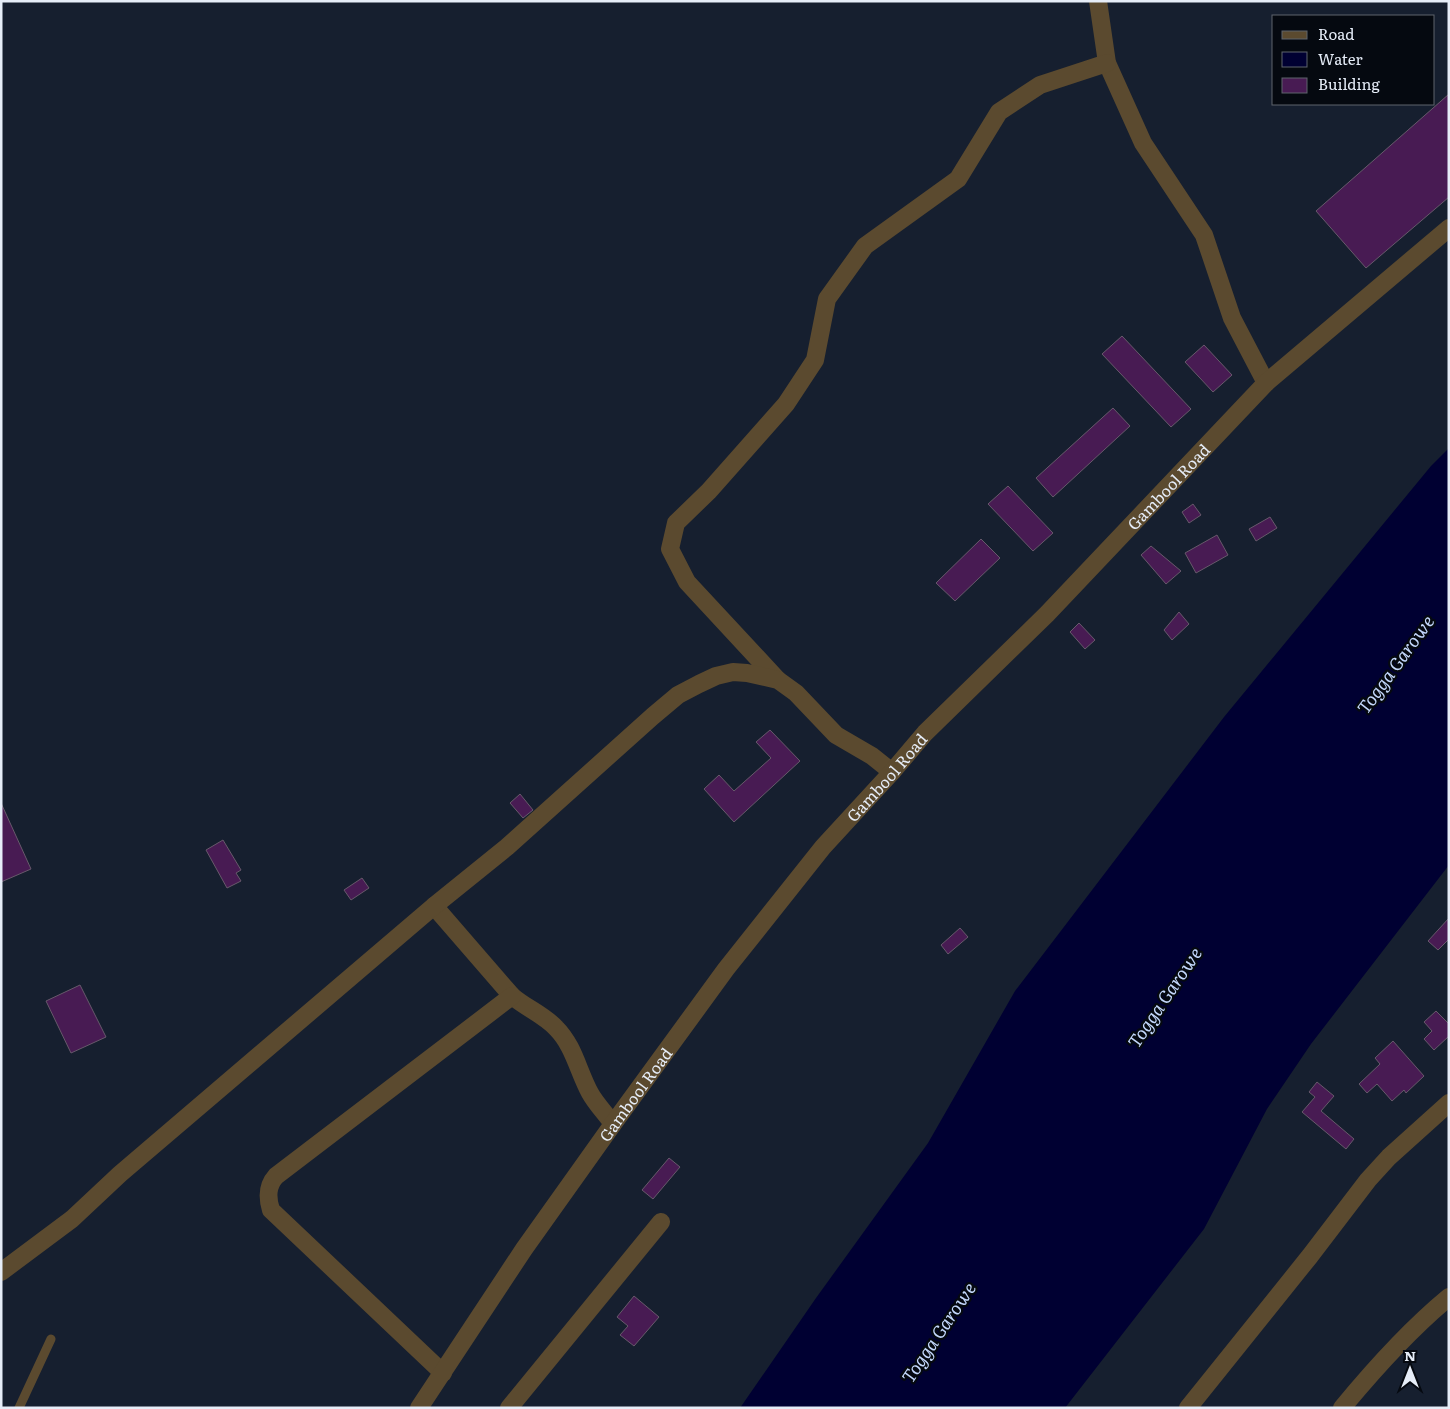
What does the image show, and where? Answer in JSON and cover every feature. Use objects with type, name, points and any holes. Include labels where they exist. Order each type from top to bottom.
[{"type":"street","points":[[1098,1],[1106,63],[1143,142],[1204,235],[1232,318],[1266,383]]},
{"type":"street","points":[[892,772],[872,756],[836,735],[796,693],[778,680],[687,582],[670,549],[676,523],[709,491],[786,404],[816,360],[826,299],[865,246],[958,179],[999,112],[1040,85],[1106,63]]},
{"type":"street","name":"Gambool Road","points":[[419,1408],[524,1249],[613,1124],[726,969],[823,847],[925,734],[1047,614],[1266,383],[1449,228]]},
{"type":"street","points":[[1,1272],[72,1219],[120,1174],[434,906],[507,847],[678,695],[716,676],[733,672],[748,673],[778,680]]},
{"type":"street","points":[[434,906],[512,996],[525,1007],[556,1027],[570,1048],[590,1094],[613,1124]]},
{"type":"street","points":[[443,1372],[271,1210],[268,1200],[269,1191],[271,1181],[276,1176],[512,996]]},
{"type":"street","points":[[1188,1408],[1368,1180],[1389,1157],[1449,1103]]},
{"type":"street","points":[[510,1408],[661,1222]]},
{"type":"street","points":[[1342,1408],[1424,1318],[1449,1297]]},
{"type":"lane","points":[[19,1408],[51,1339]]},
{"type":"water","name":"Togga Garowe","points":[[1449,448],[1449,865],[1311,1044],[1267,1109],[1204,1229],[1065,1408],[740,1408],[816,1298],[928,1143],[1015,991],[1224,717],[1431,466]]},
{"type":"building","points":[[1449,94],[1449,197],[1366,268],[1316,211]]},
{"type":"building","points":[[1122,336],[1191,409],[1171,427],[1102,354]]},
{"type":"building","points":[[1204,345],[1232,375],[1213,392],[1185,362]]},
{"type":"building","points":[[1113,408],[1130,426],[1053,497],[1036,478]]},
{"type":"building","points":[[1008,486],[1053,533],[1033,551],[988,504]]},
{"type":"building","points":[[1193,504],[1201,515],[1189,523],[1182,512]]},
{"type":"building","points":[[1270,517],[1277,528],[1256,541],[1249,529]]},
{"type":"building","points":[[1217,535],[1228,555],[1196,573],[1185,553]]},
{"type":"building","points":[[981,539],[1000,558],[955,601],[936,583]]},
{"type":"building","points":[[1151,546],[1181,571],[1166,584],[1141,555]]},
{"type":"building","points":[[1179,612],[1189,624],[1172,640],[1164,630]]},
{"type":"building","points":[[1079,623],[1095,640],[1085,649],[1070,632]]},
{"type":"building","points":[[770,730],[800,761],[734,822],[704,789],[719,775],[734,791],[771,758],[756,742]]},
{"type":"building","points":[[520,794],[533,810],[523,818],[510,803]]},
{"type":"building","points":[[1,803],[31,869],[1,882]]},
{"type":"building","points":[[223,840],[241,870],[236,873],[241,881],[227,888],[206,850]]},
{"type":"building","points":[[362,878],[369,888],[351,900],[344,890]]},
{"type":"building","points":[[1449,918],[1449,939],[1438,950],[1428,941]]},
{"type":"building","points":[[960,928],[968,937],[948,954],[941,945]]},
{"type":"building","points":[[80,985],[106,1037],[71,1053],[46,1001]]},
{"type":"building","points":[[1436,1011],[1449,1024],[1449,1036],[1434,1050],[1424,1039],[1432,1031],[1424,1022]]},
{"type":"building","points":[[1393,1041],[1424,1076],[1406,1093],[1404,1090],[1392,1101],[1377,1084],[1367,1093],[1359,1084],[1380,1064],[1375,1058]]},
{"type":"building","points":[[1317,1082],[1334,1096],[1321,1111],[1354,1139],[1346,1149],[1302,1112],[1315,1097],[1309,1092]]},
{"type":"building","points":[[669,1158],[680,1167],[653,1199],[642,1190]]},
{"type":"building","points":[[634,1296],[659,1317],[634,1346],[620,1335],[628,1326],[617,1317]]}]
